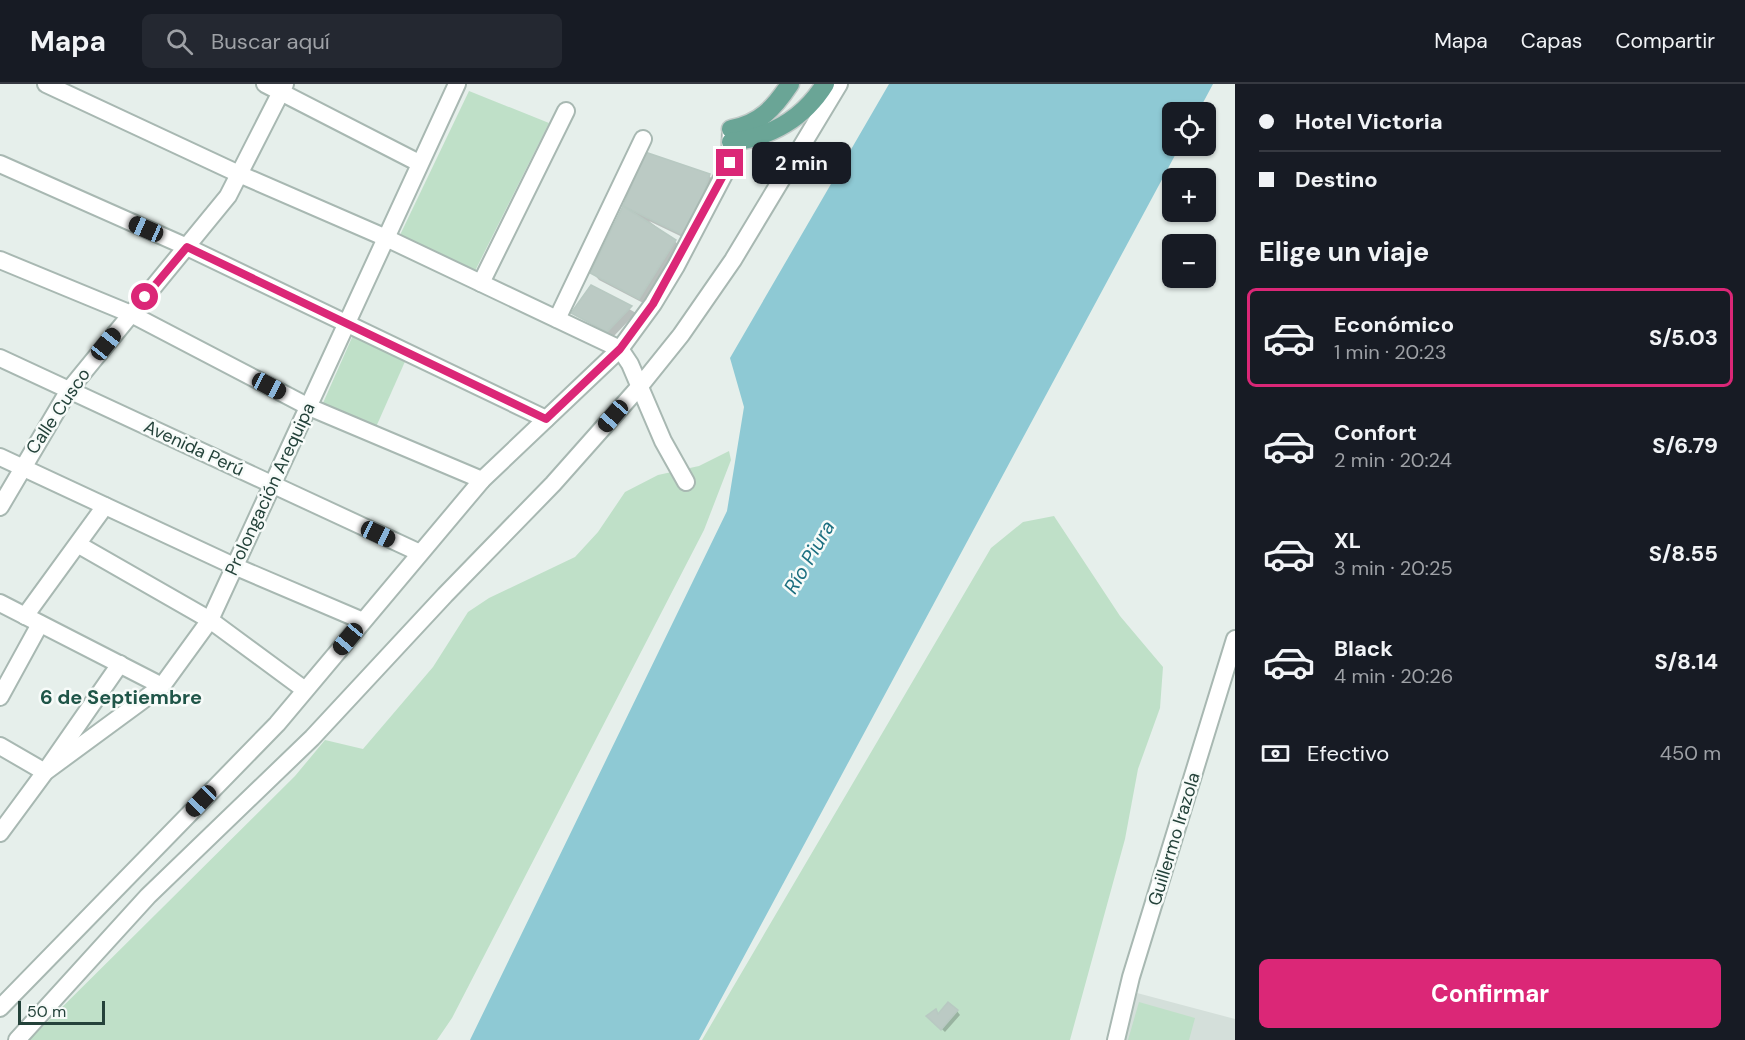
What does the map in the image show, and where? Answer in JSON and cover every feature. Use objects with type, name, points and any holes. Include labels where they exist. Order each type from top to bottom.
[{"type":"main road","points":[[731,136],[763,117],[790,84]]},
{"type":"main road","points":[[731,136],[759,137],[796,117],[811,105],[825,84]]},
{"type":"street","points":[[46,84],[239,174],[384,237],[620,349],[630,364],[663,441],[686,482]]},
{"type":"street","points":[[265,84],[283,88],[418,163]]},
{"type":"street","name":"Prolongación Arequipa","points":[[0,833],[45,772],[162,686],[210,620],[274,485],[418,163],[457,84]]},
{"type":"street","points":[[17,1040],[148,896],[312,738],[445,595],[553,484],[640,386],[681,335],[733,260],[839,84]]},
{"type":"street","name":"Calle Cusco","points":[[0,507],[69,390],[228,196],[283,88]]},
{"type":"street","points":[[481,283],[566,111]]},
{"type":"street","points":[[0,1008],[277,723],[482,480],[620,349],[653,304],[676,266],[730,163],[731,136]]},
{"type":"street","points":[[557,319],[643,139]]},
{"type":"street","points":[[0,164],[187,247],[546,419]]},
{"type":"street","points":[[0,260],[131,314],[309,407],[482,480]]},
{"type":"street","name":"Avenida Perú","points":[[0,358],[420,553]]},
{"type":"street","points":[[0,457],[234,566],[363,621]]},
{"type":"street","points":[[0,697],[33,620],[105,506]]},
{"type":"street","points":[[79,545],[210,620],[305,690]]},
{"type":"street","points":[[0,603],[162,686]]},
{"type":"street","name":"Guillermo Irazola","points":[[1116,1040],[1131,977],[1235,639]]},
{"type":"street","points":[[0,746],[45,772],[120,664]]},
{"type":"shaded area","points":[[1137,993],[1235,1019],[1235,1040],[1125,1040]]},
{"type":"green space","points":[[469,91],[549,123],[474,273],[400,235]]},
{"type":"green space","points":[[354,333],[407,357],[376,427],[323,403]]},
{"type":"green space","points":[[729,451],[731,460],[704,530],[452,1018],[437,1040],[29,1040],[295,776],[325,740],[363,749],[433,667],[468,612],[489,598],[575,557],[598,532],[625,492],[658,475],[699,466]]},
{"type":"green space","points":[[1054,516],[1120,616],[1163,667],[1160,708],[1138,769],[1125,839],[1070,1040],[702,1040],[991,548],[1023,522]]},
{"type":"green space","points":[[1139,1002],[1195,1018],[1189,1040],[1128,1040]]},
{"type":"water","name":"Río Piura","points":[[889,84],[1213,84],[1203,102],[1162,102],[1162,156],[1175,156],[1168,168],[1162,168],[1162,179],[699,1040],[470,1040],[727,511],[744,407],[730,358]]},
{"type":"building","points":[[645,152],[710,174],[689,238],[623,206]]},
{"type":"building","points":[[623,206],[676,240],[639,299],[590,273]]},
{"type":"building","points":[[591,285],[632,306],[607,332],[571,313]]},
{"type":"building","points":[[948,1002],[958,1010],[941,1030],[926,1016],[936,1009],[938,1014]]},
{"type":"district","name":"6 de Septiembre","points":[[121,697]]},
{"type":"route","points":[[145,297],[187,247],[546,419],[620,349],[653,304],[676,266],[730,163]]}]
